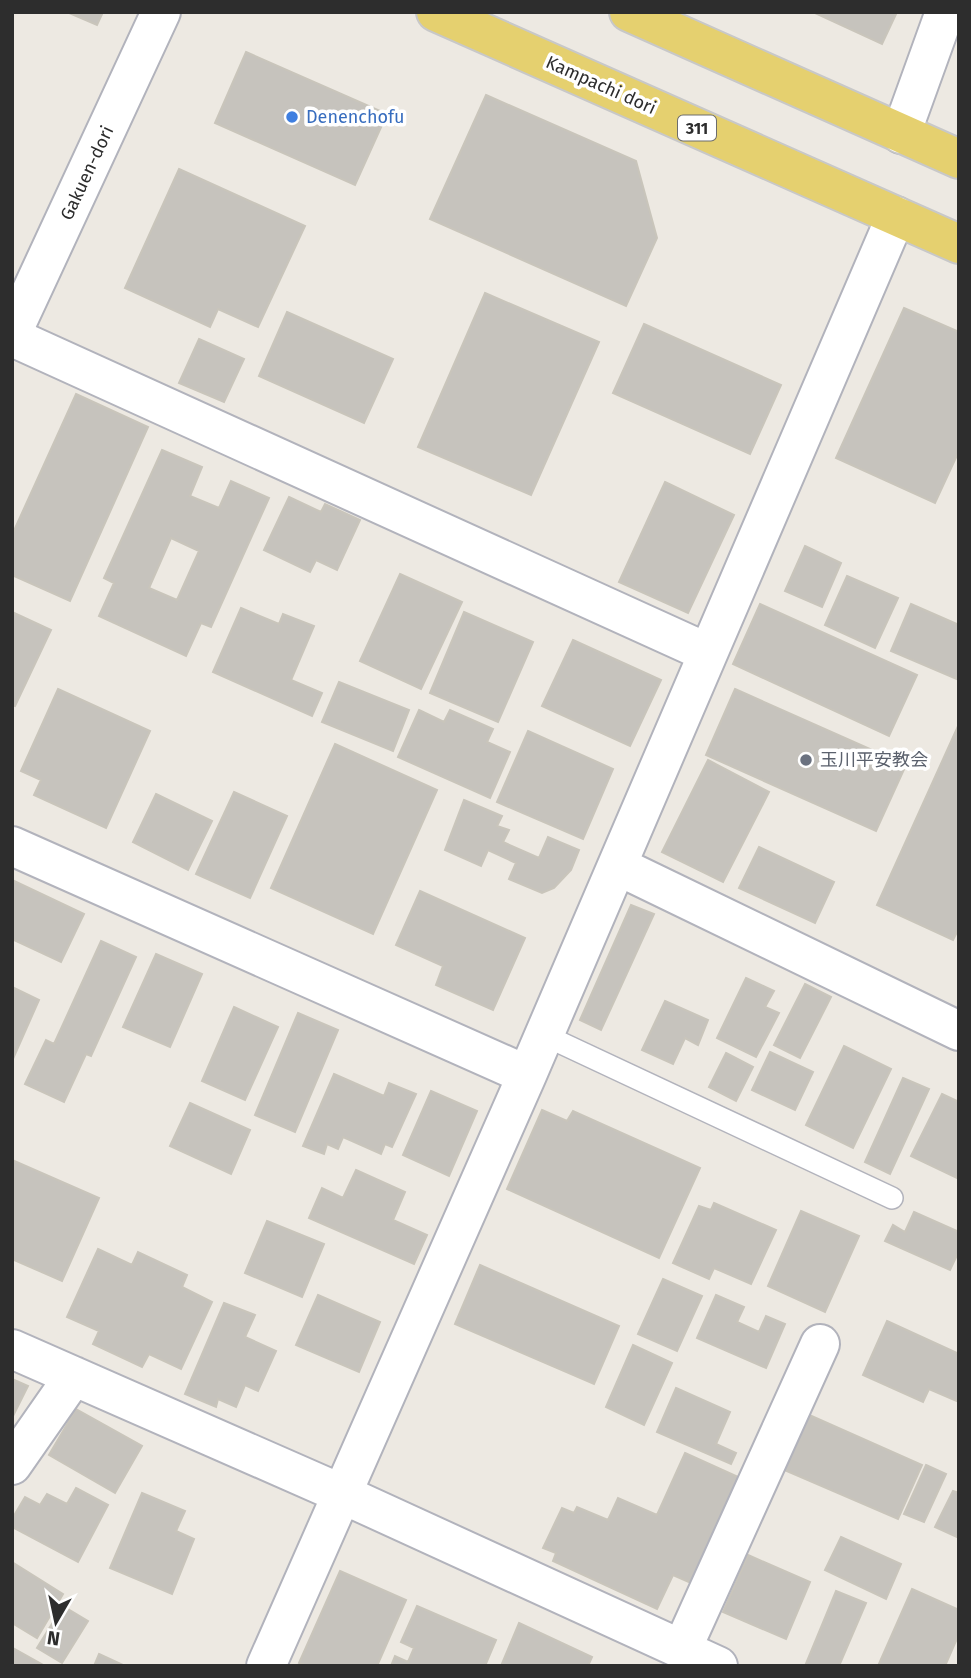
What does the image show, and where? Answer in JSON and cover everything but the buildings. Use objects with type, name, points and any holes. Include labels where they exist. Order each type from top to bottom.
[{"type":"main road","name":"Kampachi dori","points":[[436,12],[959,244]]},
{"type":"main road","points":[[629,12],[959,159]]},
{"type":"street","name":"Gakuen-dori","points":[[12,335],[161,12]]},
{"type":"street","points":[[901,134],[945,12]]},
{"type":"street","points":[[266,1666],[618,866],[896,216]]},
{"type":"street","points":[[12,335],[708,653]]},
{"type":"street","points":[[12,846],[527,1075]]},
{"type":"street","points":[[618,866],[959,1031]]},
{"type":"street","points":[[682,1649],[820,1344]]},
{"type":"street","points":[[12,1349],[342,1494],[718,1666]]},
{"type":"street","points":[[12,1465],[74,1376]]},
{"type":"lane","points":[[544,1035],[892,1198]]},
{"type":"place","name":"Denenchofu","points":[[292,117]]},
{"type":"place","name":"玉川平安教会","points":[[806,760]]}]
